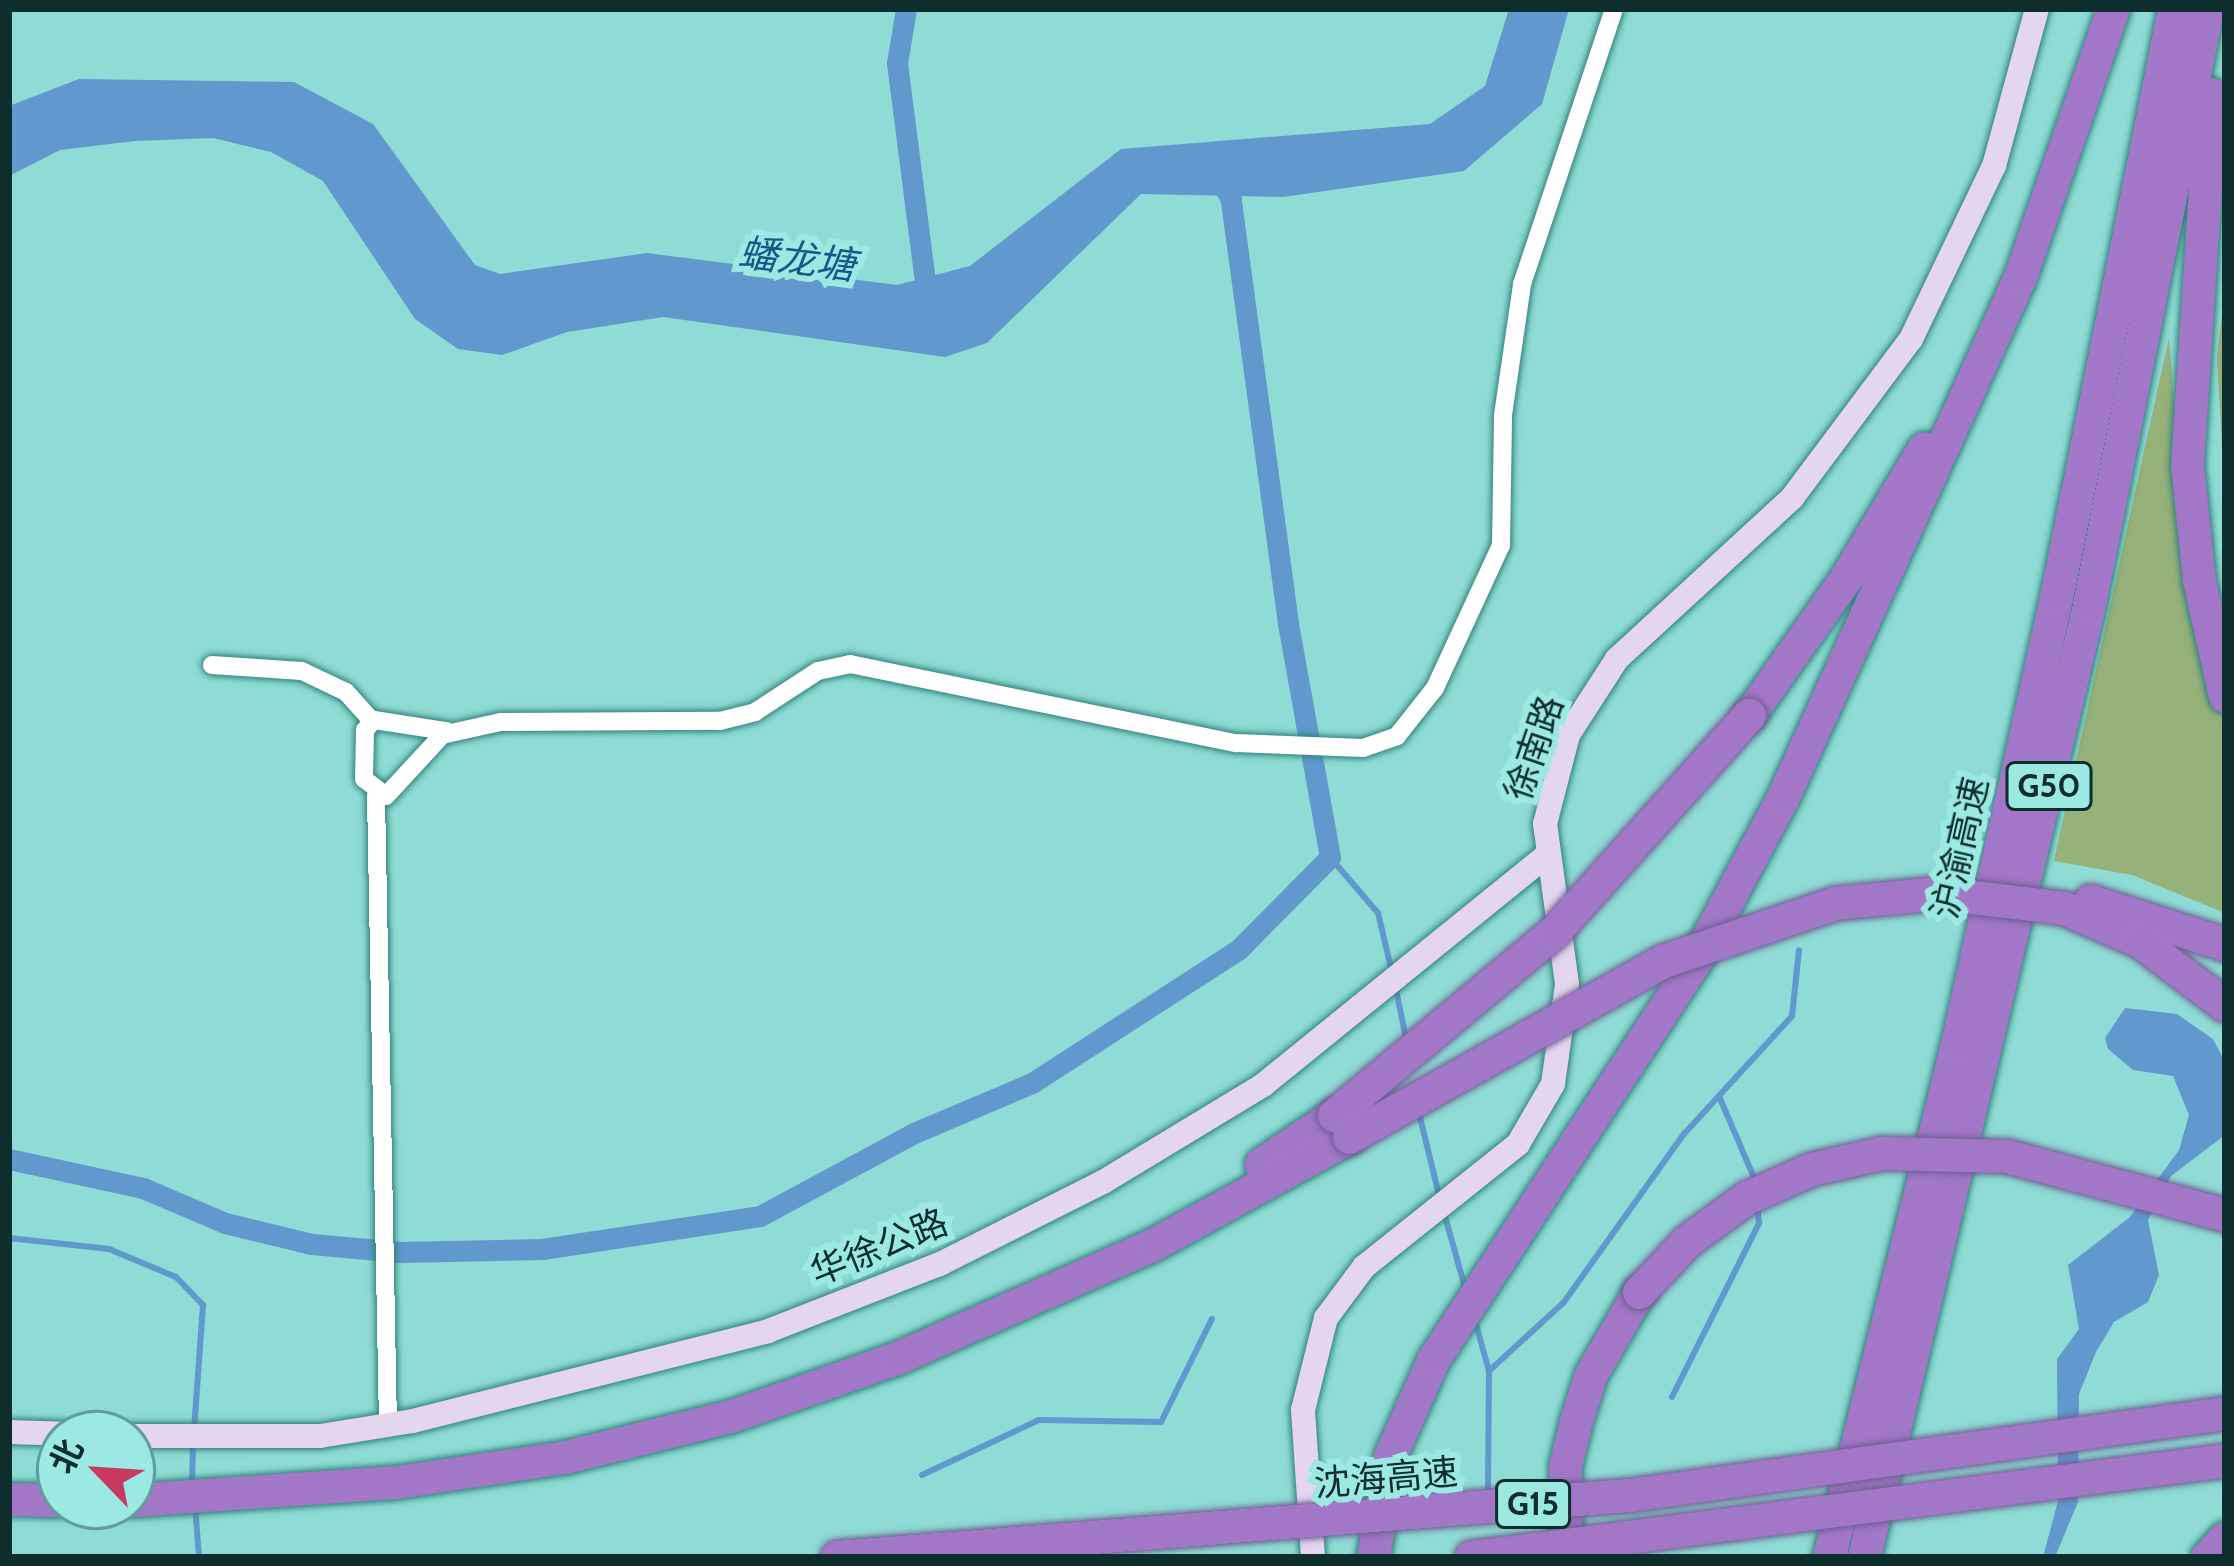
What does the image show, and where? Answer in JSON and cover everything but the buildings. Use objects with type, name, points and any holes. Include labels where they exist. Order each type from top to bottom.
[{"type":"highway","name":"沪渝高速","points":[[1828,1557],[1962,1022],[2124,261],[2169,9]]},
{"type":"highway","name":"沪渝高速","points":[[1864,1557],[2090,605],[2207,9]]},
{"type":"highway","points":[[2221,9],[2188,405],[2191,522],[2225,696]]},
{"type":"highway","points":[[1373,1557],[1390,1456],[1433,1360],[1694,963],[1783,797],[1984,362],[2077,127],[2112,13]]},
{"type":"highway","points":[[1342,1126],[1554,932],[1749,715],[1896,498],[1974,357],[2077,127]]},
{"type":"highway","points":[[2188,405],[2201,521],[2225,615]]},
{"type":"highway","points":[[1939,893],[2011,897],[2103,922],[2205,983],[2225,1005]]},
{"type":"highway","points":[[156,1500],[230,1498],[565,1457],[710,1421],[896,1358],[1152,1246],[1342,1126],[1663,961],[1835,903],[1939,893],[2067,897],[2225,944]]},
{"type":"highway","points":[[1566,1557],[1565,1466],[1591,1374],[1639,1292],[1687,1241],[1746,1198],[1811,1169],[1882,1153],[2007,1156],[2225,1215]]},
{"type":"highway","name":"沈海高速","points":[[837,1557],[1606,1497],[2225,1413]]},
{"type":"highway","name":"G15","points":[[1471,1557],[2225,1460]]},
{"type":"highway","points":[[2207,1557],[2225,1538]]},
{"type":"street","points":[[212,665],[302,671],[346,692],[371,721],[446,734],[501,722],[720,721],[755,712],[818,671],[850,664],[1284,748],[1375,746],[1409,727],[1496,559],[1503,415],[1525,271],[1614,9]]},
{"type":"street","name":"徐南路","points":[[1312,1557],[1303,1410],[1313,1348],[1343,1292],[1411,1226],[1466,1189],[1538,1115],[1563,1052],[1567,984],[1545,857],[1553,779],[1589,694],[1792,498],[1911,339],[1994,166],[2037,9]]},
{"type":"street","points":[[371,721],[364,779],[376,795],[388,1426]]},
{"type":"street","points":[[376,795],[398,790],[446,734]]},
{"type":"street","name":"华徐公路","points":[[156,1436],[230,1438],[388,1426],[768,1331],[940,1264],[1183,1134],[1263,1085],[1545,857]]},
{"type":"green space","points":[[2225,287],[2225,499],[2217,358]]},
{"type":"green space","points":[[2169,338],[2180,474],[2225,722],[2225,913],[2132,875],[2054,861]]},
{"type":"water","points":[[1509,9],[1569,9],[1542,104],[1464,171],[1283,197],[1141,194],[987,343],[945,357],[663,317],[567,332],[502,355],[458,349],[415,319],[323,181],[271,152],[213,138],[135,141],[60,150],[9,176],[9,106],[79,79],[294,82],[373,124],[475,265],[500,274],[647,253],[897,285],[970,266],[1121,149],[1430,124],[1485,86]]},
{"type":"water","points":[[2125,1008],[2177,1014],[2213,1039],[2225,1062],[2225,1135],[2171,1176],[2148,1220],[2159,1275],[2148,1302],[2114,1322],[2096,1352],[2079,1394],[2078,1502],[2055,1557],[2043,1557],[2058,1501],[2057,1359],[2079,1329],[2068,1265],[2130,1217],[2179,1150],[2189,1115],[2173,1076],[2133,1070],[2108,1049],[2105,1038]]},
{"type":"waterway","points":[[906,9],[897,63],[928,306]]},
{"type":"waterway","points":[[9,1159],[143,1188],[225,1223],[312,1244],[400,1252],[542,1249],[760,1216],[914,1133],[1032,1083],[1239,949],[1330,857],[1288,623],[1231,199],[1215,171]]},
{"type":"waterway","points":[[1330,857],[1378,913],[1392,972]]},
{"type":"waterway","points":[[1489,1371],[1564,1302],[1684,1134],[1792,1016],[1799,950]]},
{"type":"waterway","points":[[1395,985],[1407,1043]]},
{"type":"waterway","points":[[1719,1096],[1755,1180]]},
{"type":"waterway","points":[[1418,1109],[1439,1195]]},
{"type":"waterway","points":[[1672,1397],[1759,1223],[1757,1205]]},
{"type":"waterway","points":[[1444,1213],[1465,1287]]},
{"type":"waterway","points":[[9,1238],[109,1249],[176,1277],[203,1305],[194,1431]]},
{"type":"waterway","points":[[1474,1317],[1489,1371],[1488,1494]]},
{"type":"waterway","points":[[922,1475],[1039,1420],[1161,1422],[1212,1319]]},
{"type":"waterway","points":[[192,1485],[193,1444]]},
{"type":"waterway","points":[[195,1504],[199,1557]]},
{"type":"water label","name":"蟠龙塘","points":[[797,259]]}]
